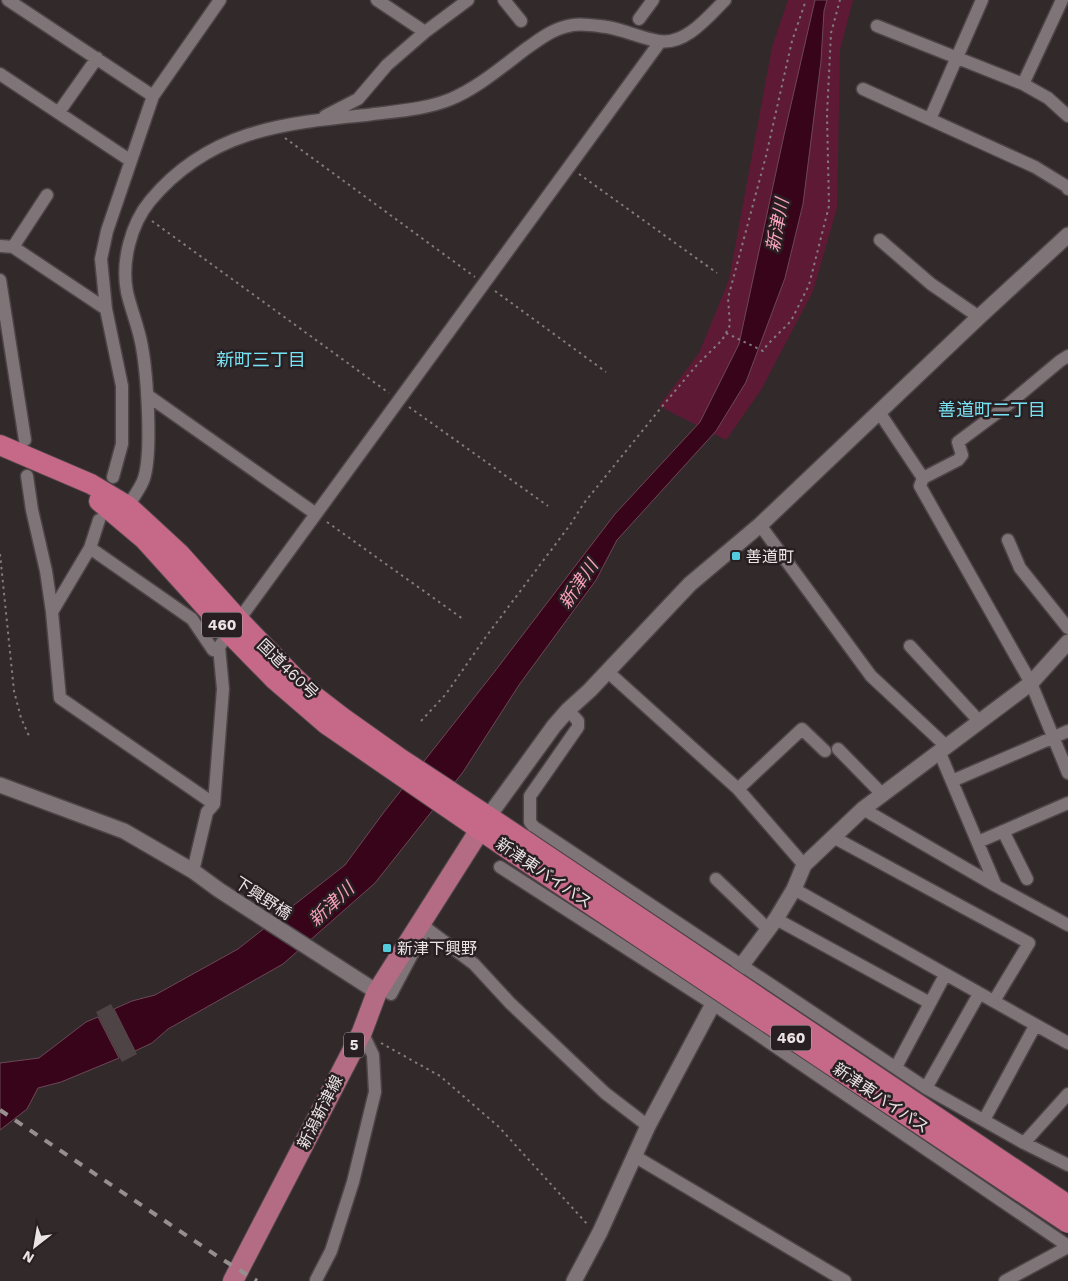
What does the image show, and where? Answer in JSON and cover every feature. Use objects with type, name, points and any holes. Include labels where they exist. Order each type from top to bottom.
[{"type":"highway","name":"国道460号","points":[[0,445],[91,484],[128,506],[179,553],[229,634],[293,676],[394,763],[484,824]]},
{"type":"highway","name":"460","points":[[62,472],[144,539],[229,634]]},
{"type":"highway","name":"新津東バイパス","points":[[484,824],[1068,1205]]},
{"type":"highway","name":"新津東バイパス","points":[[519,847],[1068,1222]]},
{"type":"main road","name":"新潟新津線","points":[[233,1281],[362,1032],[378,989],[484,824]]},
{"type":"street","points":[[8,0],[153,96]]},
{"type":"street","points":[[113,477],[122,444],[122,386],[106,309],[101,259],[107,231],[153,96],[220,0]]},
{"type":"street","points":[[377,0],[426,32]]},
{"type":"street","points":[[319,120],[358,99],[387,65],[468,0]]},
{"type":"street","points":[[504,0],[521,21]]},
{"type":"street","points":[[639,19],[653,0]]},
{"type":"street","points":[[128,506],[143,480],[148,458],[147,395],[142,347],[126,289],[127,252],[134,230],[150,201],[174,177],[196,159],[242,136],[271,128],[319,120],[414,110],[450,99],[471,88],[552,31],[576,24],[622,30],[660,42],[680,38],[699,26],[725,0]]},
{"type":"street","points":[[930,119],[982,0]]},
{"type":"street","points":[[1023,84],[1062,0]]},
{"type":"street","points":[[877,26],[1023,84],[1048,98],[1068,116]]},
{"type":"street","points":[[90,548],[192,619],[213,650],[229,634],[660,42]]},
{"type":"street","points":[[58,112],[97,58]]},
{"type":"street","points":[[0,74],[131,161]]},
{"type":"street","points":[[863,89],[1035,167],[1068,189]]},
{"type":"street","points":[[13,247],[47,195]]},
{"type":"street","points":[[484,824],[554,726],[608,672],[690,584],[760,525],[1068,235]]},
{"type":"street","points":[[880,240],[931,284],[979,317]]},
{"type":"street","points":[[0,246],[13,247],[106,309]]},
{"type":"street","points":[[0,280],[24,440]]},
{"type":"street","points":[[1068,356],[1006,408],[958,442],[962,455],[958,460],[923,478],[920,486],[1031,683],[1068,773]]},
{"type":"street","points":[[147,395],[316,514]]},
{"type":"street","points":[[879,412],[923,478]]},
{"type":"street","points":[[27,476],[32,510],[46,571],[60,698],[214,804]]},
{"type":"street","points":[[52,612],[90,548],[100,520]]},
{"type":"street","points":[[760,525],[872,676],[943,748],[952,781],[996,886]]},
{"type":"street","points":[[1008,540],[1020,568],[1068,628]]},
{"type":"street","points":[[193,871],[207,812],[214,804],[229,634]]},
{"type":"street","points":[[574,1281],[636,1157],[648,1126],[713,1004],[772,924],[794,888],[804,865],[863,809],[1031,683],[1068,642]]},
{"type":"street","points":[[910,646],[979,721]]},
{"type":"street","points":[[608,672],[738,789],[804,865]]},
{"type":"street","points":[[568,710],[578,721],[578,726],[530,796],[530,822],[534,827],[926,1088],[1024,1143],[1068,1165]]},
{"type":"street","points":[[738,789],[802,729],[832,750],[883,795]]},
{"type":"street","points":[[952,781],[1068,731]]},
{"type":"street","name":"下興野橋","points":[[0,785],[124,831],[193,871],[313,951],[378,989]]},
{"type":"street","points":[[978,842],[1068,802]]},
{"type":"street","points":[[863,809],[996,886],[1068,925]]},
{"type":"street","points":[[1003,831],[1027,879]]},
{"type":"street","points":[[833,837],[1029,943],[994,1001]]},
{"type":"street","points":[[500,867],[713,1004],[1068,1246],[1005,1281]]},
{"type":"street","points":[[716,879],[772,924],[930,1003]]},
{"type":"street","points":[[794,888],[1068,1043]]},
{"type":"street","points":[[378,989],[391,994],[426,928],[474,964],[510,1003],[598,1086],[648,1126]]},
{"type":"street","points":[[896,1067],[945,975]]},
{"type":"street","points":[[926,1088],[980,994]]},
{"type":"street","points":[[984,1120],[1035,1026]]},
{"type":"street","points":[[316,1280],[330,1251],[353,1182],[375,1092],[373,1055],[362,1032]]},
{"type":"street","points":[[1024,1143],[1068,1094]]},
{"type":"street","points":[[636,1157],[846,1281]]},
{"type":"path","points":[[421,721],[446,694],[485,638],[570,525],[584,503],[696,366],[722,340],[726,333],[730,325],[728,298],[766,156],[792,41],[806,0]]},
{"type":"path","points":[[726,333],[763,351],[791,321],[809,285],[829,206],[827,115],[830,42],[840,0]]},
{"type":"path","points":[[271,128],[606,372]]},
{"type":"path","points":[[569,167],[717,273]]},
{"type":"path","points":[[142,214],[548,506]]},
{"type":"path","points":[[316,514],[463,619]]},
{"type":"path","points":[[0,554],[14,691],[21,718],[30,738]]},
{"type":"path","points":[[362,1032],[440,1076],[491,1120],[557,1189],[598,1236]]},
{"type":"shaded area","points":[[788,0],[853,0],[840,50],[837,208],[813,291],[761,390],[726,440],[659,406],[699,353],[729,280],[772,47]]},
{"type":"water","name":"新津川","points":[[815,0],[827,0],[824,11],[821,61],[803,204],[785,278],[746,382],[716,431],[617,540],[596,580],[519,685],[463,772],[375,883],[283,964],[168,1029],[152,1043],[135,1051],[114,1009],[132,1001],[155,995],[238,949],[345,865],[615,514],[700,422],[739,344]]},
{"type":"water","points":[[98,1017],[119,1058],[61,1082],[38,1088],[27,1109],[0,1130],[0,1063],[39,1058],[86,1022]]},
{"type":"building","points":[[111,1004],[137,1054],[122,1062],[96,1012]]},
{"type":"railway","points":[[0,1110],[257,1281]]},
{"type":"place","name":"善道町","points":[[736,556]]},
{"type":"place","name":"新津下興野","points":[[387,948]]},
{"type":"district","name":"新町三丁目","points":[[261,359]]},
{"type":"district","name":"善道町二丁目","points":[[992,409]]}]
